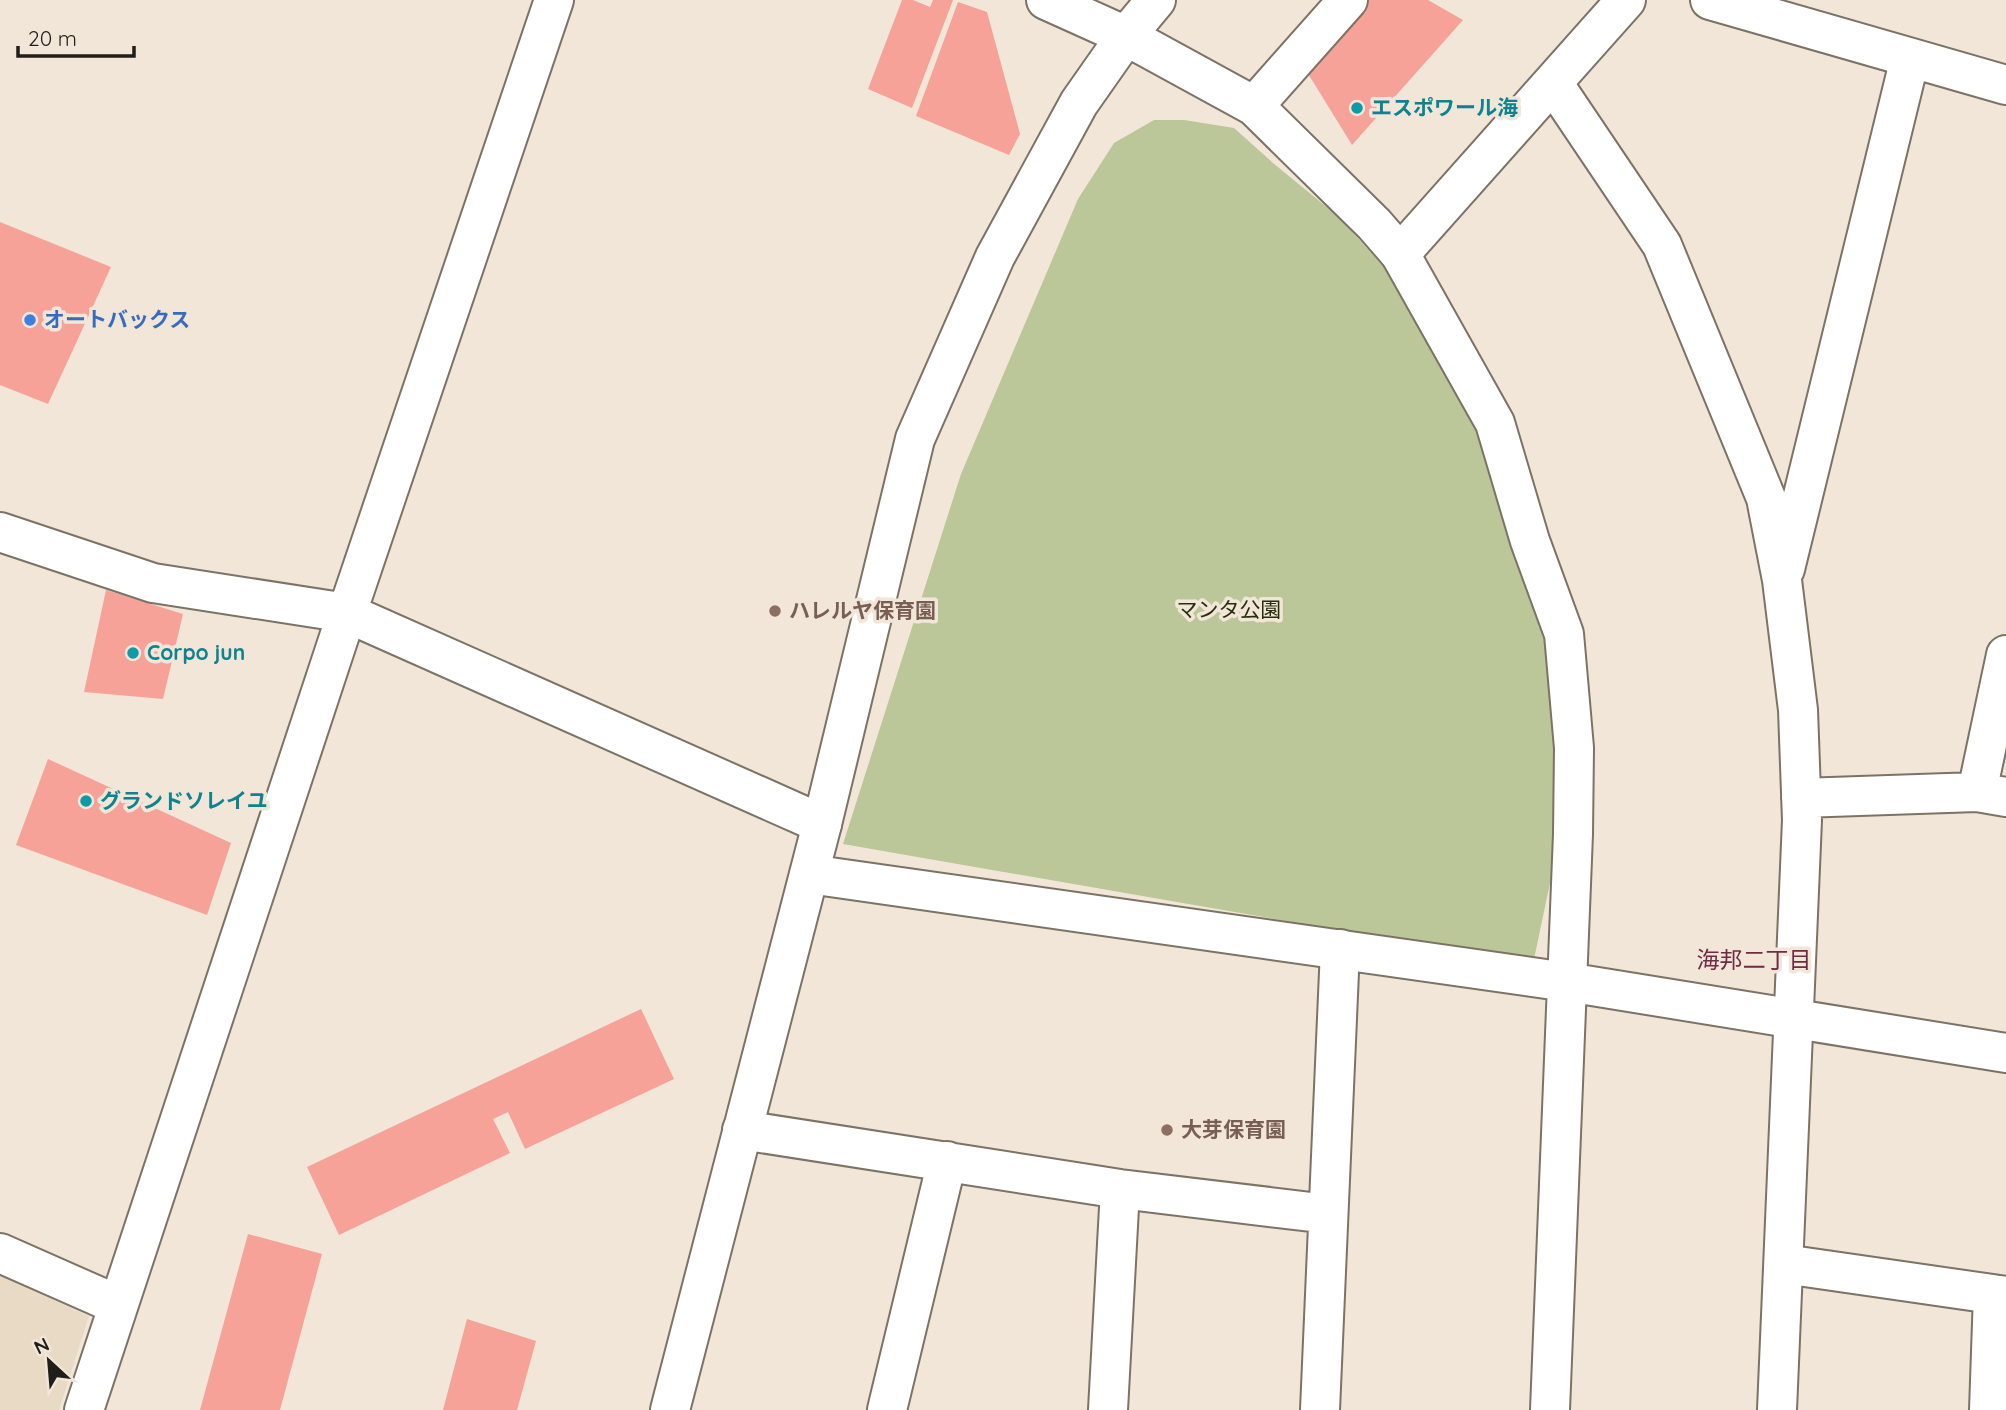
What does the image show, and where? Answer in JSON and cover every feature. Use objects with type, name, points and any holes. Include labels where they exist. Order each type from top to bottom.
[{"type":"street","points":[[84,1410],[347,613],[554,0]]},
{"type":"street","points":[[1046,0],[1126,36],[1254,106],[1374,224],[1400,254],[1495,423],[1530,541],[1564,634],[1574,748],[1573,834],[1550,1410]]},
{"type":"street","points":[[670,1410],[822,824],[915,439],[995,257],[1079,103],[1126,36],[1156,0]]},
{"type":"street","points":[[1254,106],[1348,0]]},
{"type":"street","points":[[1400,254],[1626,0]]},
{"type":"street","points":[[1710,0],[2006,85]]},
{"type":"street","points":[[1782,580],[1910,58]]},
{"type":"street","points":[[1553,83],[1662,245],[1766,498],[1782,580],[1798,710],[1802,820],[1777,1410]]},
{"type":"street","points":[[0,532],[153,583],[347,613],[822,824]]},
{"type":"street","points":[[1801,798],[1991,794],[2006,655]]},
{"type":"street","points":[[808,874],[1567,982],[2006,1053]]},
{"type":"street","points":[[1320,1410],[1340,949]]},
{"type":"street","points":[[742,1130],[1120,1189],[1328,1214]]},
{"type":"street","points":[[887,1410],[947,1161]]},
{"type":"street","points":[[1108,1410],[1120,1189]]},
{"type":"street","points":[[0,1252],[118,1305]]},
{"type":"street","points":[[1784,1264],[2000,1295],[1989,1410]]},
{"type":"shaded area","points":[[0,1276],[89,1316],[59,1410],[0,1410]]},
{"type":"green space","name":"マンタ公園","points":[[1154,120],[1184,120],[1234,128],[1340,218],[1389,273],[1481,426],[1553,641],[1560,825],[1533,964],[843,844],[961,474],[1078,199],[1114,143]]},
{"type":"building","points":[[902,0],[913,0],[930,7],[933,0],[953,0],[912,108],[868,89]]},
{"type":"building","name":"エスポワール海","points":[[1365,0],[1428,0],[1463,20],[1352,145],[1307,72]]},
{"type":"building","points":[[958,2],[987,12],[1020,134],[1009,155],[916,116]]},
{"type":"building","points":[[0,222],[111,267],[48,404],[0,385]]},
{"type":"building","name":"Corpo jun","points":[[106,590],[183,614],[163,699],[84,692]]},
{"type":"building","name":"グランドソレイユ","points":[[48,759],[231,843],[207,915],[16,845]]},
{"type":"building","points":[[641,1009],[674,1079],[525,1149],[508,1112],[493,1119],[510,1153],[339,1235],[307,1167]]},
{"type":"building","points":[[248,1234],[322,1254],[280,1410],[200,1410]]},
{"type":"building","points":[[467,1319],[536,1341],[517,1410],[443,1410]]},
{"type":"place","name":"エスポワール海","points":[[1357,108]]},
{"type":"place","name":"オートバックス","points":[[30,320]]},
{"type":"place","name":"ハレルヤ保育園","points":[[775,611]]},
{"type":"place","name":"Corpo jun","points":[[133,653]]},
{"type":"place","name":"グランドソレイユ","points":[[86,801]]},
{"type":"place","name":"大芽保育園","points":[[1167,1130]]},
{"type":"district","name":"海邦二丁目","points":[[1754,960]]}]
